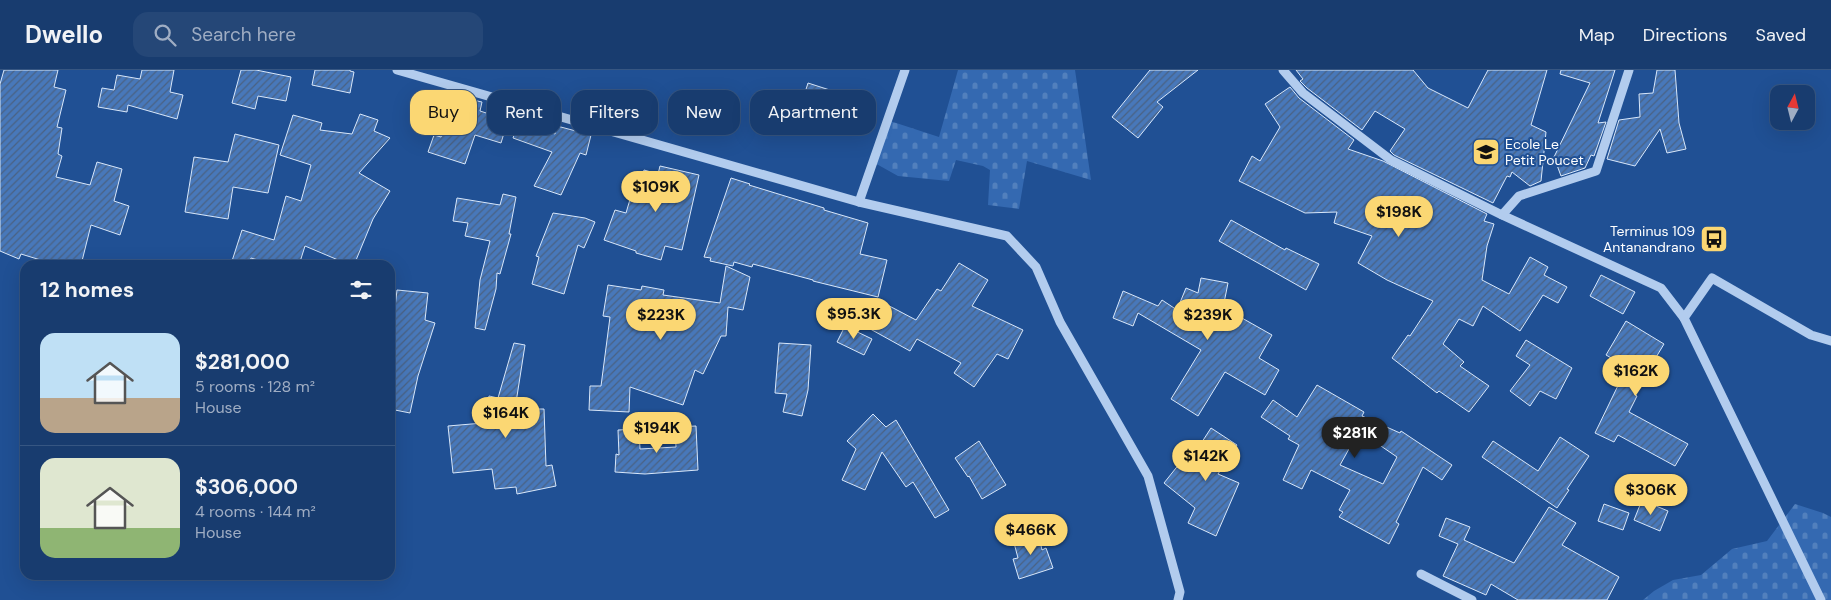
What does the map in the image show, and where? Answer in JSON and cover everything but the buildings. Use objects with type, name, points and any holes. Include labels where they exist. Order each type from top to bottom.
[{"type":"street","points":[[397,70],[859,202],[1007,236],[1036,266],[1060,322],[1148,476],[1180,592],[1178,600]]},
{"type":"street","points":[[859,202],[905,70]]},
{"type":"street","points":[[1283,70],[1303,93],[1391,160],[1502,216],[1661,288],[1684,318],[1821,600]]},
{"type":"street","points":[[1502,216],[1519,196],[1596,171],[1629,70]]},
{"type":"street","points":[[1684,318],[1712,278],[1811,335],[1831,341]]},
{"type":"street","points":[[1421,574],[1472,600]]},
{"type":"green space","points":[[958,70],[1075,70],[1091,180],[1027,161],[1019,209],[988,205],[990,170],[983,166],[956,160],[949,181],[898,176],[873,162],[887,120],[939,137]]},
{"type":"green space","points":[[1795,504],[1831,517],[1831,600],[1643,600],[1673,580],[1701,575],[1732,549],[1767,541]]},
{"type":"place","name":"Ecole Le Petit Poucet","points":[[1486,152]]},
{"type":"place","name":"Terminus 109 Antanandrano","points":[[1714,239]]}]
